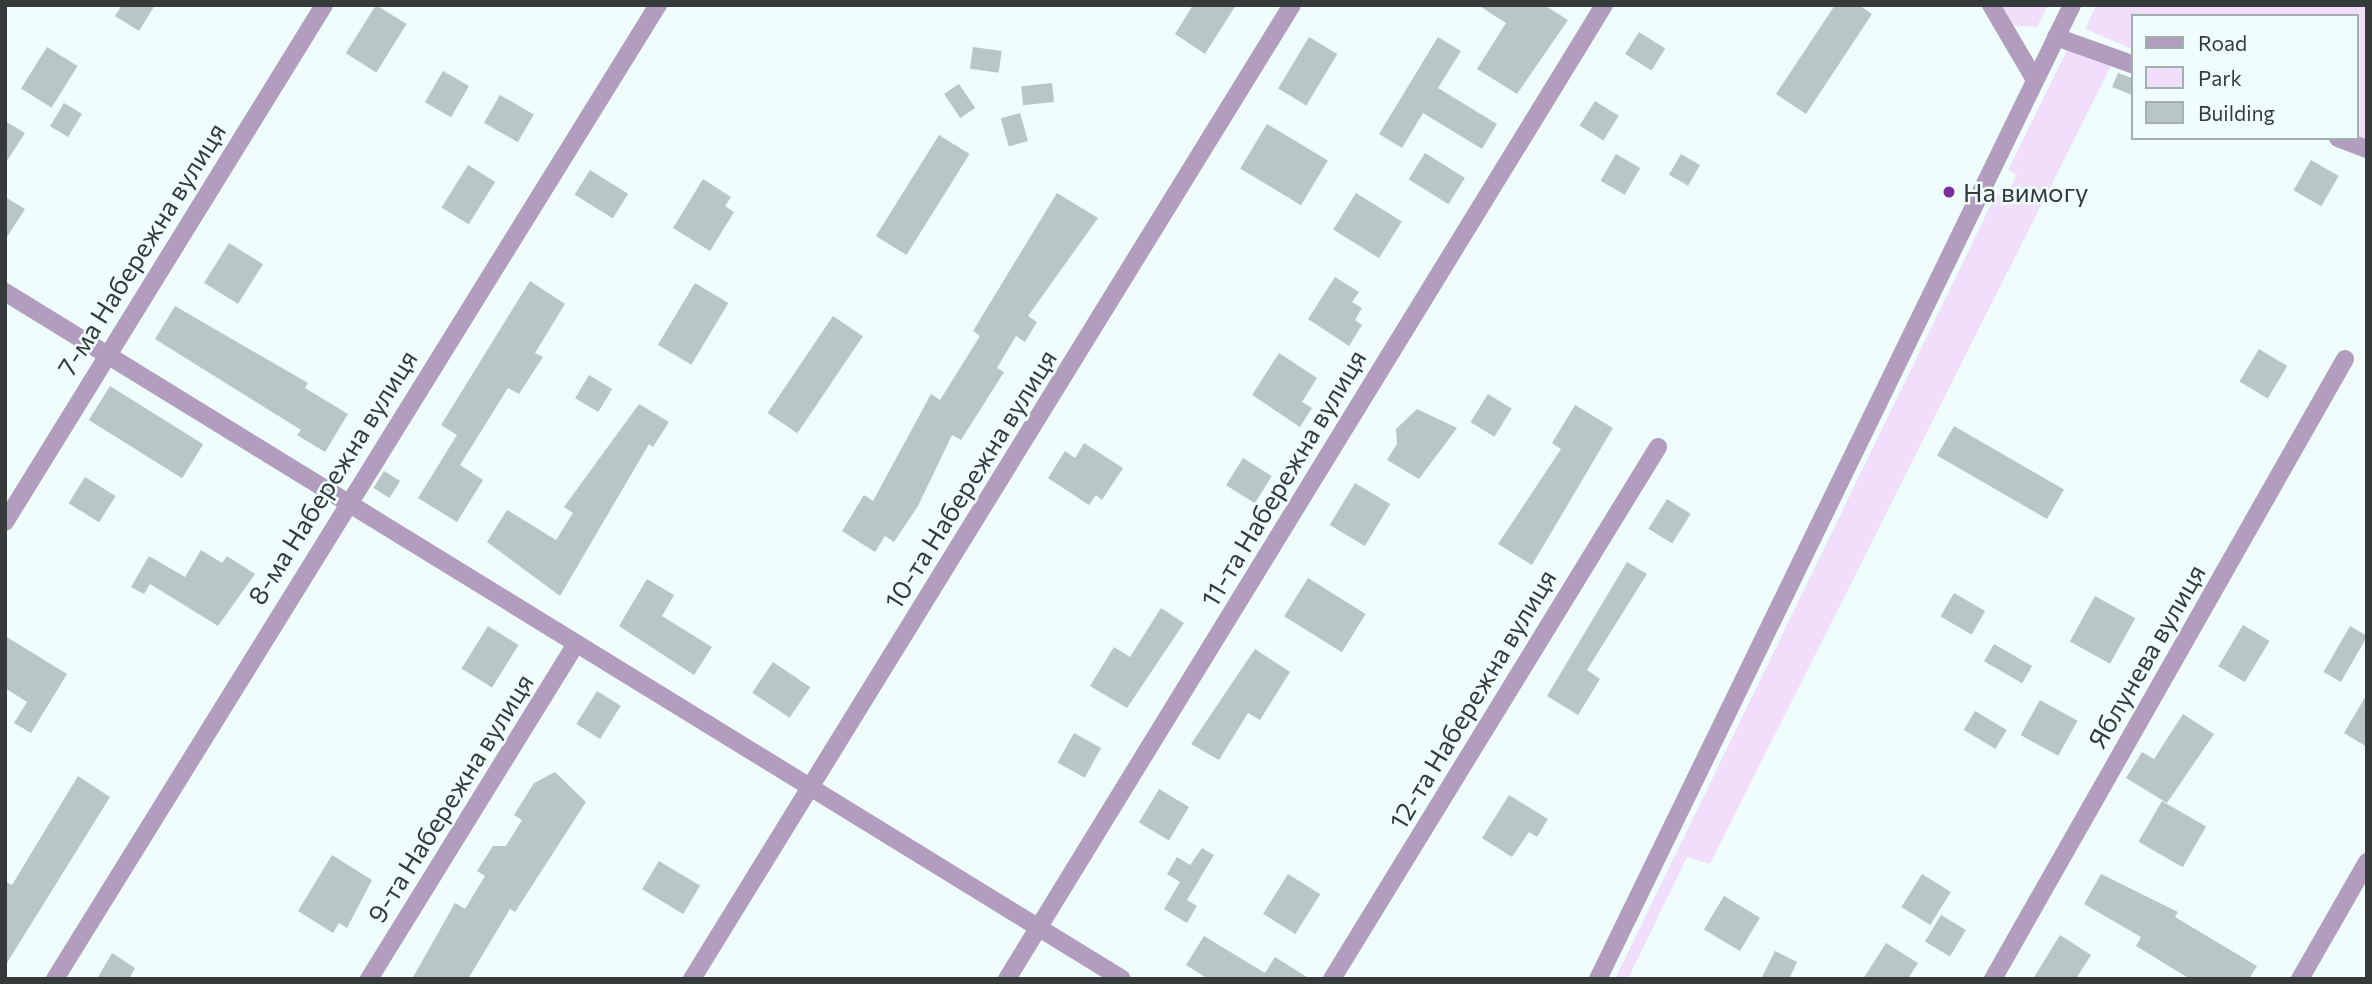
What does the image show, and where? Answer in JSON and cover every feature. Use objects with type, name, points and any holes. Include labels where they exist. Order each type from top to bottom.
[{"type":"street","name":"7-ма Набережна вулиця","points":[[5,522],[324,5]]},
{"type":"street","name":"8-ма Набережна вулиця","points":[[55,979],[347,504],[659,5]]},
{"type":"street","name":"10-та Набережна вулиця","points":[[692,979],[1292,5]]},
{"type":"street","name":"11-та Набережна вулиця","points":[[1007,979],[1604,5]]},
{"type":"street","points":[[1991,5],[2035,80]]},
{"type":"street","points":[[1598,979],[2072,5]]},
{"type":"street","points":[[2056,37],[2130,63]]},
{"type":"street","points":[[2343,140],[2367,149]]},
{"type":"street","points":[[5,292],[1122,979]]},
{"type":"street","name":"Яблунева вулиця","points":[[1993,979],[2345,359]]},
{"type":"street","name":"12-та Набережна вулиця","points":[[1332,979],[1658,447]]},
{"type":"street","name":"9-та Набережна вулиця","points":[[369,979],[576,644]]},
{"type":"street","points":[[2300,979],[2367,862]]},
{"type":"green space","points":[[2002,5],[2048,5],[2037,27],[2009,25]]},
{"type":"green space","points":[[2096,5],[2367,5],[2367,141],[2358,138],[2358,14],[2130,14],[2130,48],[2085,29]]},
{"type":"green space","points":[[2067,50],[2111,66],[1710,864],[1687,857],[1628,979],[1615,979],[1996,194],[2005,198],[2017,175],[2008,170]]},
{"type":"building","points":[[122,5],[155,5],[139,31],[115,16]]},
{"type":"building","points":[[376,5],[407,24],[376,72],[346,53]]},
{"type":"building","points":[[1193,5],[1236,5],[1205,54],[1175,34]]},
{"type":"building","points":[[1478,5],[1544,5],[1568,20],[1517,94],[1477,69],[1506,23]]},
{"type":"building","points":[[1835,5],[1859,5],[1872,14],[1806,114],[1776,94]]},
{"type":"building","points":[[1639,32],[1665,48],[1652,70],[1625,54]]},
{"type":"building","points":[[1309,37],[1337,54],[1306,105],[1278,88]]},
{"type":"building","points":[[1438,37],[1461,51],[1438,88],[1497,124],[1482,149],[1423,113],[1402,148],[1379,134]]},
{"type":"building","points":[[47,47],[78,66],[52,108],[21,89]]},
{"type":"building","points":[[973,47],[1002,51],[999,73],[970,69]]},
{"type":"building","points":[[443,71],[469,86],[451,117],[425,102]]},
{"type":"building","points":[[2118,73],[2130,77],[2130,94],[2112,87]]},
{"type":"building","points":[[1052,83],[1054,102],[1023,105],[1021,86]]},
{"type":"building","points":[[959,84],[975,108],[960,118],[944,94]]},
{"type":"building","points":[[500,95],[534,114],[518,142],[484,123]]},
{"type":"building","points":[[1595,101],[1619,116],[1603,140],[1580,126]]},
{"type":"building","points":[[64,103],[82,114],[68,137],[50,126]]},
{"type":"building","points":[[1020,113],[1028,141],[1009,146],[1001,119]]},
{"type":"building","points":[[5,121],[25,133],[5,164]]},
{"type":"building","points":[[1267,124],[1328,161],[1301,205],[1240,169]]},
{"type":"building","points":[[939,135],[970,154],[906,255],[876,236]]},
{"type":"building","points":[[1425,153],[1465,178],[1448,204],[1409,179]]},
{"type":"building","points":[[1616,154],[1640,168],[1625,195],[1600,181]]},
{"type":"building","points":[[1681,154],[1700,165],[1688,186],[1669,175]]},
{"type":"building","points":[[2311,160],[2339,176],[2321,206],[2294,190]]},
{"type":"building","points":[[468,165],[495,182],[469,224],[442,207]]},
{"type":"building","points":[[590,170],[628,194],[613,218],[575,195]]},
{"type":"building","points":[[703,179],[731,197],[725,206],[734,212],[710,251],[673,228]]},
{"type":"building","points":[[1057,193],[1098,218],[1028,316],[1037,322],[1025,342],[1016,336],[997,368],[1004,372],[961,440],[952,435],[918,506],[894,542],[885,536],[875,552],[842,531],[864,495],[873,501],[931,394],[940,400],[980,336],[973,331]]},
{"type":"building","points":[[1356,193],[1402,222],[1379,258],[1333,229]]},
{"type":"building","points":[[5,197],[25,209],[5,240]]},
{"type":"building","points":[[229,243],[263,264],[238,304],[204,283]]},
{"type":"building","points":[[1335,277],[1359,292],[1352,302],[1362,308],[1355,320],[1362,325],[1349,346],[1308,319]]},
{"type":"building","points":[[530,281],[565,304],[535,353],[543,357],[519,394],[508,388],[460,465],[483,480],[457,522],[418,498],[457,435],[441,425]]},
{"type":"building","points":[[695,283],[728,303],[691,365],[658,345]]},
{"type":"building","points":[[175,306],[308,383],[305,388],[348,414],[325,452],[297,435],[301,430],[155,339]]},
{"type":"building","points":[[833,316],[863,336],[797,433],[768,413]]},
{"type":"building","points":[[2259,349],[2287,366],[2268,399],[2239,382]]},
{"type":"building","points":[[1279,353],[1317,378],[1302,402],[1312,408],[1300,427],[1252,395]]},
{"type":"building","points":[[589,375],[612,389],[598,412],[575,398]]},
{"type":"building","points":[[110,386],[203,444],[182,478],[89,420]]},
{"type":"building","points":[[1488,394],[1512,409],[1494,437],[1471,422]]},
{"type":"building","points":[[639,404],[669,422],[653,447],[649,444],[560,596],[487,542],[507,510],[556,540],[573,513],[564,507]]},
{"type":"building","points":[[1575,405],[1613,428],[1532,565],[1498,544],[1561,449],[1552,443]]},
{"type":"building","points":[[1417,409],[1457,428],[1419,479],[1387,460],[1397,444],[1396,429]]},
{"type":"building","points":[[1954,426],[2064,490],[2047,519],[1937,455]]},
{"type":"building","points":[[1084,443],[1123,468],[1102,500],[1096,495],[1089,505],[1048,478],[1065,451],[1075,458]]},
{"type":"building","points":[[1243,458],[1272,476],[1255,503],[1226,485]]},
{"type":"building","points":[[384,471],[400,481],[390,498],[373,488]]},
{"type":"building","points":[[85,477],[116,496],[99,522],[69,503]]},
{"type":"building","points":[[1355,483],[1390,504],[1365,546],[1330,525]]},
{"type":"building","points":[[1667,499],[1691,514],[1672,544],[1648,529]]},
{"type":"building","points":[[201,550],[222,563],[227,556],[255,574],[218,626],[150,584],[144,594],[131,587],[149,556],[185,577]]},
{"type":"building","points":[[1627,562],[1647,574],[1587,670],[1600,679],[1578,715],[1547,696]]},
{"type":"building","points":[[1308,578],[1366,614],[1342,652],[1284,616]]},
{"type":"building","points":[[647,579],[674,595],[662,616],[712,647],[694,675],[619,626]]},
{"type":"building","points":[[1954,593],[1985,611],[1972,634],[1940,616]]},
{"type":"building","points":[[2095,596],[2135,618],[2110,664],[2070,641]]},
{"type":"building","points":[[1161,608],[1184,623],[1127,708],[1090,686],[1114,647],[1130,657]]},
{"type":"building","points":[[2243,625],[2270,641],[2245,682],[2218,666]]},
{"type":"building","points":[[488,626],[519,645],[492,687],[462,668]]},
{"type":"building","points":[[2350,626],[2367,637],[2341,682],[2324,672]]},
{"type":"building","points":[[5,636],[67,674],[31,733],[14,723],[27,702],[5,688]]},
{"type":"building","points":[[1994,644],[2032,666],[2022,683],[1984,661]]},
{"type":"building","points":[[1255,649],[1290,672],[1260,720],[1248,713],[1219,760],[1191,744]]},
{"type":"building","points":[[773,662],[810,687],[790,718],[752,693]]},
{"type":"building","points":[[597,691],[621,706],[600,739],[576,724]]},
{"type":"building","points":[[2367,694],[2367,747],[2344,733]]},
{"type":"building","points":[[2040,700],[2078,721],[2058,756],[2021,735]]},
{"type":"building","points":[[1975,711],[2007,730],[1995,749],[1964,730]]},
{"type":"building","points":[[2183,714],[2214,734],[2167,803],[2126,778],[2142,752],[2154,759]]},
{"type":"building","points":[[1074,733],[1101,748],[1085,778],[1058,763]]},
{"type":"building","points":[[555,772],[586,802],[515,912],[510,909],[468,979],[412,979],[455,903],[465,909],[485,876],[477,871],[493,846],[506,846],[522,820],[514,815],[534,783]]},
{"type":"building","points":[[78,776],[110,797],[5,966],[5,881],[12,885]]},
{"type":"building","points":[[1159,789],[1189,807],[1169,840],[1139,822]]},
{"type":"building","points":[[1509,795],[1548,819],[1537,837],[1529,832],[1512,857],[1482,838]]},
{"type":"building","points":[[2162,801],[2206,827],[2183,867],[2138,842]]},
{"type":"building","points":[[1202,848],[1214,855],[1187,900],[1197,906],[1187,923],[1164,909],[1180,882],[1167,874],[1177,857],[1190,865]]},
{"type":"building","points":[[332,855],[372,880],[347,928],[339,923],[333,933],[298,911]]},
{"type":"building","points":[[659,861],[700,886],[683,914],[642,889]]},
{"type":"building","points":[[1288,874],[1320,894],[1295,934],[1263,914]]},
{"type":"building","points":[[1922,874],[1951,892],[1930,925],[1901,907]]},
{"type":"building","points":[[2101,874],[2178,912],[2175,917],[2257,966],[2249,979],[2190,979],[2136,946],[2141,937],[2084,904]]},
{"type":"building","points":[[1724,896],[1760,918],[1740,951],[1704,929]]},
{"type":"building","points":[[1941,915],[1966,930],[1950,957],[1925,942]]},
{"type":"building","points":[[2060,935],[2091,955],[2076,979],[2033,979]]},
{"type":"building","points":[[1204,936],[1265,973],[1275,957],[1310,979],[1208,979],[1186,965]]},
{"type":"building","points":[[1886,943],[1918,963],[1908,979],[1863,979]]},
{"type":"building","points":[[1775,951],[1797,962],[1789,979],[1761,979]]},
{"type":"building","points":[[112,953],[135,968],[129,979],[97,979]]},
{"type":"place","name":"На вимогу","points":[[1949,192]]}]
